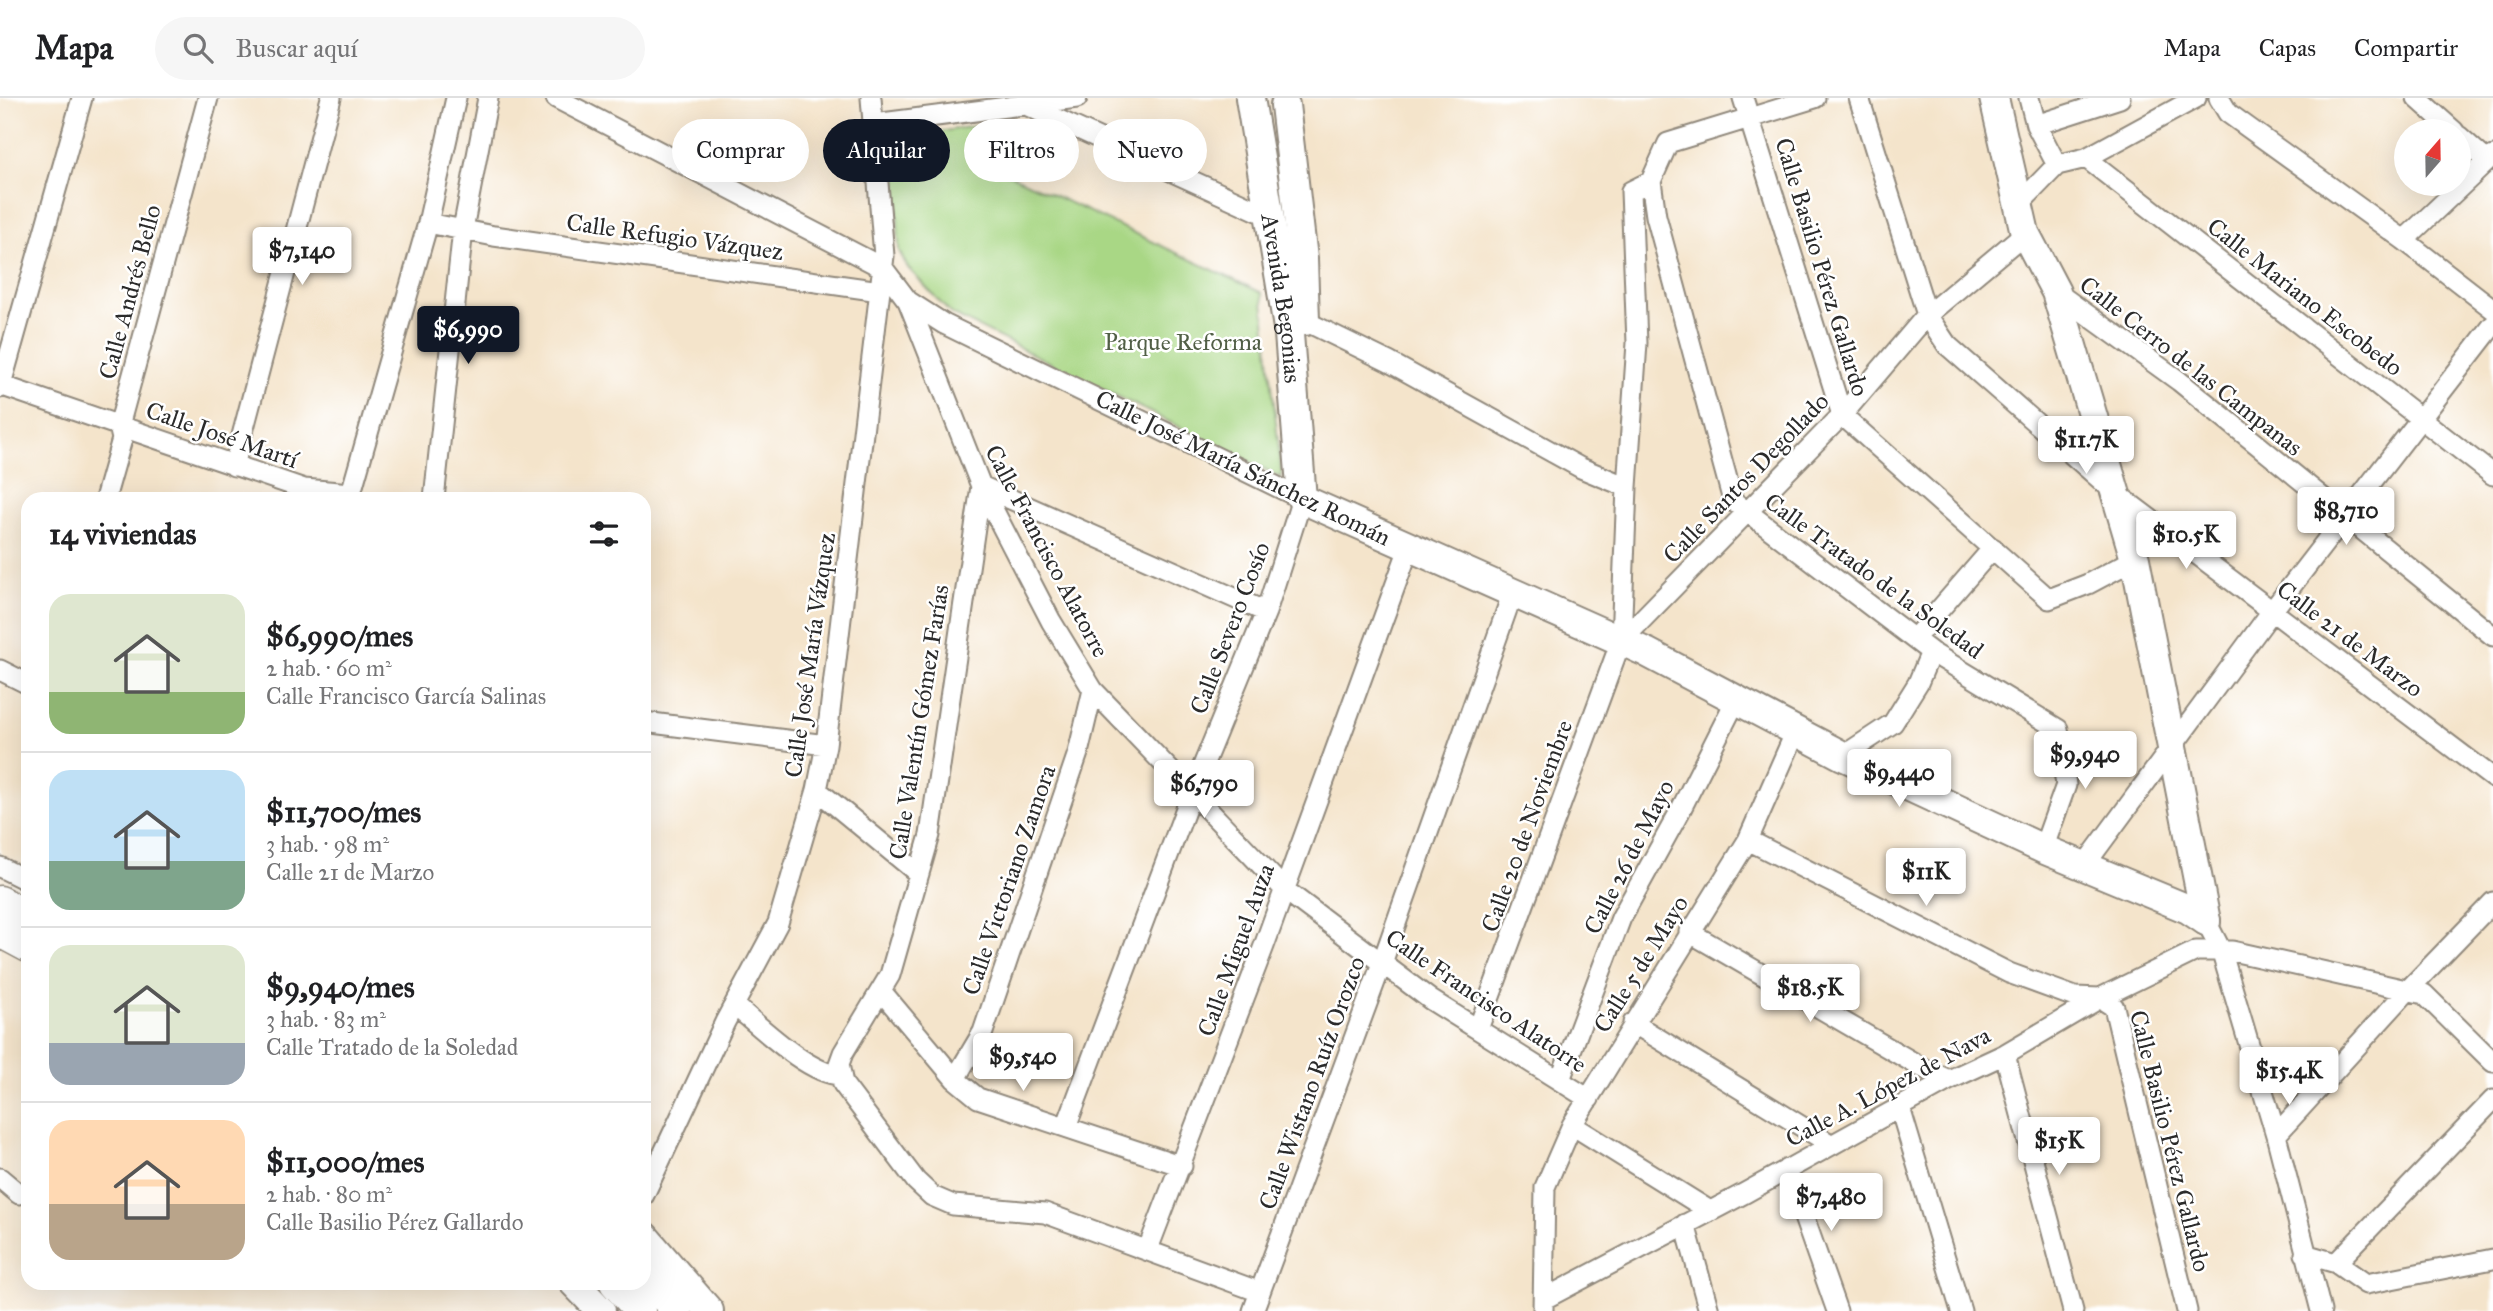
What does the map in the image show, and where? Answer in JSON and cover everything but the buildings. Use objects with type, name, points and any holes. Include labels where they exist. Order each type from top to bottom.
[{"type":"main road","points":[[0,901],[21,912]]},
{"type":"main road","points":[[0,932],[21,943]]},
{"type":"main road","points":[[651,1280],[676,1311]]},
{"type":"main road","points":[[621,1290],[640,1311]]},
{"type":"street","points":[[0,386],[82,98]]},
{"type":"street","name":"Calle Andrés Bello","points":[[107,492],[122,439],[119,426],[208,98]]},
{"type":"street","points":[[234,466],[331,98]]},
{"type":"street","points":[[428,222],[456,98]]},
{"type":"street","points":[[435,492],[463,229],[488,98]]},
{"type":"street","points":[[556,98],[884,253]]},
{"type":"street","name":"Calle José María Vázquez","points":[[871,98],[873,119]]},
{"type":"street","points":[[914,119],[1077,98]]},
{"type":"street","name":"Calle Basilio Pérez Gallardo","points":[[1743,98],[1842,415],[2049,599],[2088,584],[2136,559]]},
{"type":"street","points":[[1621,641],[1627,486],[1637,343],[1631,191],[1651,181],[1668,144],[1815,98]]},
{"type":"street","name":"Calle 21 de Marzo","points":[[1860,98],[1927,315],[1947,345],[2117,494],[2493,778]]},
{"type":"street","points":[[1994,98],[2025,233],[2056,292],[2136,559],[2206,921],[2221,950],[2276,1135],[2321,1311]]},
{"type":"street","points":[[2029,98],[2036,125],[2057,165]]},
{"type":"street","points":[[2036,125],[2120,98]]},
{"type":"street","points":[[2020,203],[2057,165],[2086,158],[2196,98]]},
{"type":"street","points":[[2219,98],[2228,113],[2404,240],[2493,309]]},
{"type":"street","points":[[2417,98],[2441,119]]},
{"type":"street","points":[[1251,105],[1285,101],[1302,247],[1297,328],[1389,362],[1580,468],[1627,486]]},
{"type":"street","points":[[1026,105],[1269,216]]},
{"type":"street","name":"Avenida Begonias","points":[[1251,105],[1269,216],[1297,328],[1302,499]]},
{"type":"street","points":[[2404,240],[2490,158],[2471,145]]},
{"type":"street","name":"Calle Mariano Escobedo","points":[[2086,158],[2493,475]]},
{"type":"street","name":"Calle Tratado de la Soledad","points":[[1651,181],[1656,216],[1733,501],[1745,513],[1761,521],[1931,652],[2058,729],[2066,785],[2043,849]]},
{"type":"street","name":"Calle José María Vázquez","points":[[651,1180],[734,1005],[778,923],[817,790],[826,745],[884,253],[878,182]]},
{"type":"street","name":"Calle José Martí","points":[[351,492],[428,222]]},
{"type":"street","name":"Calle Refugio Vázquez","points":[[428,222],[880,291]]},
{"type":"street","name":"Calle Santos Degollado","points":[[1621,641],[1842,415],[1927,315],[2025,233]]},
{"type":"street","name":"Calle José María Sánchez Román","points":[[884,253],[908,301],[944,324],[1302,499],[1512,595],[1621,641],[1843,756],[2043,849],[2188,909],[2206,921]]},
{"type":"street","name":"Calle Cerro de las Campanas","points":[[2056,292],[2179,381],[2493,636]]},
{"type":"street","name":"Calle Francisco Alatorre","points":[[908,301],[981,486],[1051,621],[1093,690],[1285,890],[1431,1000],[1589,1099]]},
{"type":"street","points":[[2084,866],[2272,611],[2493,325]]},
{"type":"street","name":"Calle José Martí","points":[[0,386],[311,492]]},
{"type":"street","points":[[981,486],[1266,612]]},
{"type":"street","name":"Calle Valentín Gómez Farías","points":[[840,1075],[843,1052],[882,992],[930,835],[981,486]]},
{"type":"street","name":"Calle Severo Cosío","points":[[1066,1127],[1191,795],[1266,612],[1302,499]]},
{"type":"street","name":"Calle Miguel Auza","points":[[1149,1250],[1285,890],[1409,548]]},
{"type":"street","points":[[1914,639],[1993,548]]},
{"type":"street","name":"Calle Wistano Ruíz Orozco","points":[[1253,1311],[1382,963],[1512,595]]},
{"type":"street","name":"Calle 20 de Noviembre","points":[[1478,1029],[1621,641]]},
{"type":"street","points":[[1843,756],[1893,723],[1918,683],[1931,652]]},
{"type":"street","points":[[0,670],[21,680]]},
{"type":"street","name":"Calle Victoriano Zamora","points":[[955,1079],[983,1032],[1078,753],[1093,690]]},
{"type":"street","name":"Calle 26 de Mayo","points":[[1560,1080],[1621,918],[1679,813],[1736,700]]},
{"type":"street","points":[[651,723],[826,745]]},
{"type":"street","name":"Calle 5 de Mayo","points":[[1544,1305],[1545,1187],[1572,1125],[1748,840],[1796,731]]},
{"type":"street","points":[[817,790],[919,874]]},
{"type":"street","name":"Calle Basilio Pérez Gallardo","points":[[1748,840],[2009,973],[2075,997],[2100,998],[2114,1007],[2188,1311]]},
{"type":"street","points":[[0,867],[21,878]]},
{"type":"street","points":[[2276,1135],[2409,989],[2493,902]]},
{"type":"street","points":[[1689,932],[1921,1067],[1949,1080]]},
{"type":"street","points":[[2221,950],[2424,994],[2493,1062]]},
{"type":"street","name":"Calle A. López de Nava","points":[[1544,1305],[1685,1224],[1949,1080],[2005,1054],[2100,998],[2196,951],[2221,950]]},
{"type":"street","points":[[882,992],[955,1079],[984,1101],[1182,1166]]},
{"type":"street","points":[[734,1005],[814,1067],[830,1075],[840,1075],[916,1181],[932,1196],[953,1205],[1036,1211],[1261,1292]]},
{"type":"street","points":[[1633,1023],[1832,1145]]},
{"type":"street","points":[[2005,1054],[2073,1311]]},
{"type":"street","points":[[2336,1263],[2493,1100]]},
{"type":"street","points":[[1900,1108],[1961,1311]]},
{"type":"street","points":[[1572,1125],[1710,1211]]},
{"type":"street","points":[[1787,1169],[1837,1311]]},
{"type":"street","points":[[0,1178],[19,1194]]},
{"type":"street","points":[[1685,1224],[1709,1311]]},
{"type":"street","points":[[651,1244],[709,1311]]},
{"type":"street","points":[[2305,1254],[2336,1263],[2367,1284],[2493,1259]]},
{"type":"street","points":[[581,1290],[601,1311]]},
{"type":"green space","name":"Parque Reforma","points":[[964,128],[964,182],[1026,182],[1262,293],[1282,478],[950,313],[908,268],[899,251],[897,182],[950,182],[950,130]]}]
